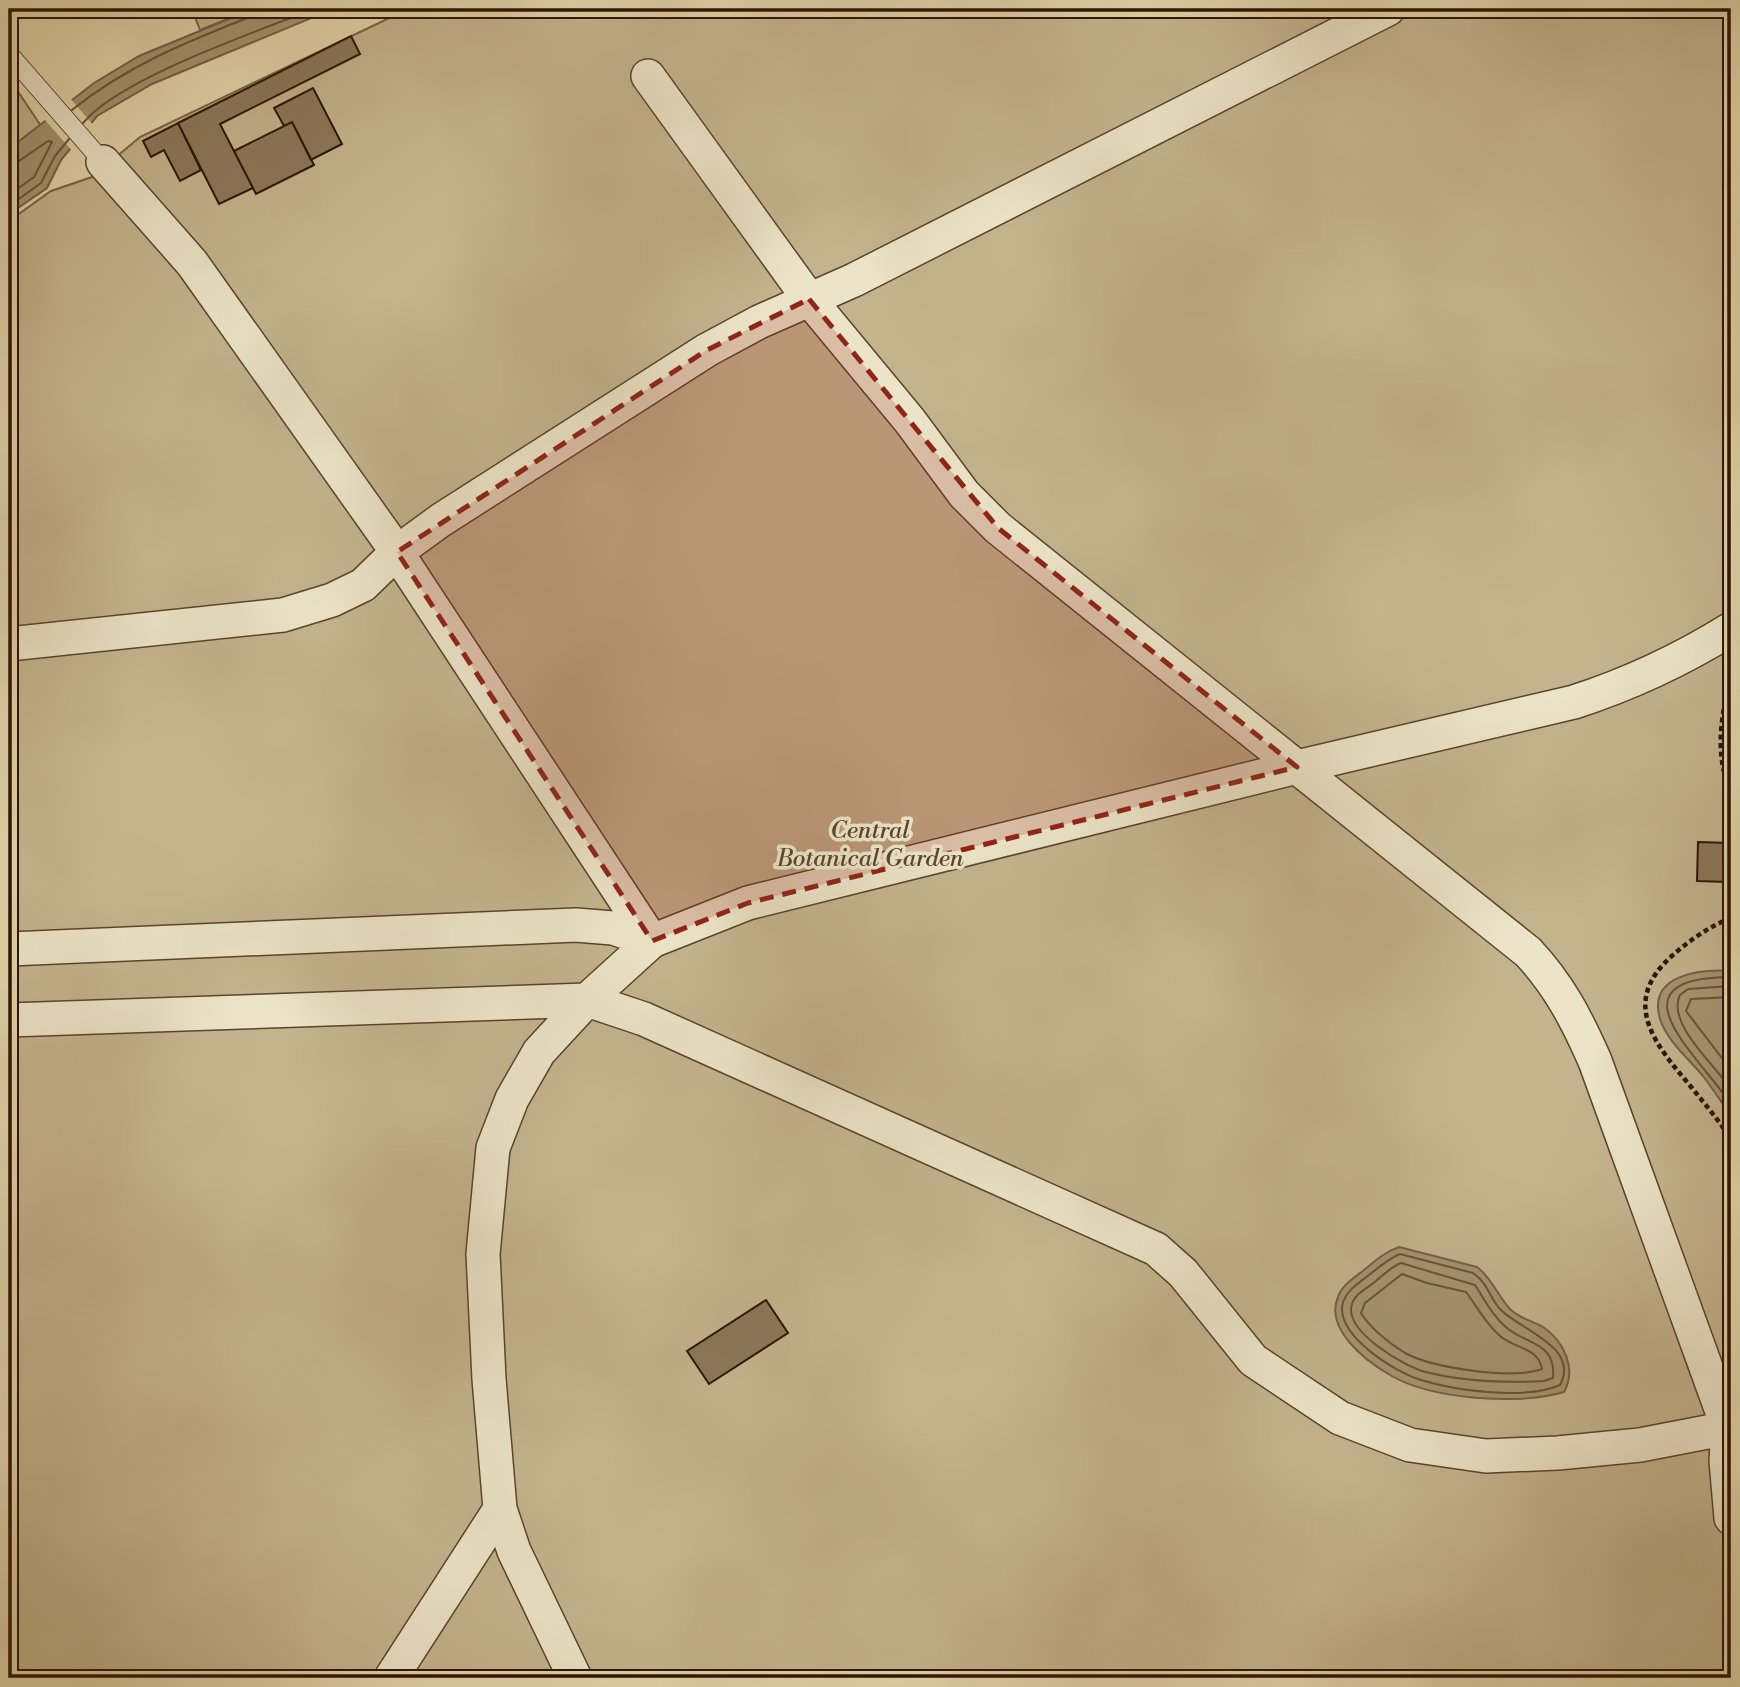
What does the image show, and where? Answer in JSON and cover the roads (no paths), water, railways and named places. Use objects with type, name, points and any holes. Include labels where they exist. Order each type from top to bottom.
[{"type":"street","points":[[9,644],[283,615],[332,600],[363,586],[397,552],[441,520],[707,350],[758,322],[1388,9]]},
{"type":"street","points":[[648,76],[809,299],[910,421],[964,494],[998,528],[1528,952],[1554,980],[1577,1020],[1595,1061],[1730,1428],[1726,1461],[1731,1518]]},
{"type":"street","points":[[103,162],[192,263],[397,552],[652,941]]},
{"type":"street","points":[[575,1678],[514,1551],[500,1509],[489,1379],[484,1267],[487,1194],[494,1148],[512,1099],[539,1052],[587,1000],[652,941],[748,903],[1297,767],[1585,699],[1660,670],[1731,629]]},
{"type":"street","points":[[9,948],[576,925],[613,928],[652,941]]},
{"type":"street","points":[[9,1020],[587,1000],[644,1018],[1156,1249],[1183,1273],[1253,1360],[1340,1418],[1410,1446],[1486,1456],[1558,1453],[1640,1445],[1730,1428]]},
{"type":"street","points":[[391,1678],[500,1509]]},
{"type":"lane","points":[[9,54],[103,162]]},
{"type":"water","points":[[253,9],[333,9],[152,84],[97,116],[61,160],[47,188],[9,214],[9,149],[94,83],[139,56]]},
{"type":"water","points":[[1705,971],[1731,971],[1731,1116],[1703,1076],[1668,1035],[1660,1019],[1658,1004],[1661,992],[1679,977]]},
{"type":"water","points":[[1399,1247],[1477,1267],[1482,1271],[1510,1309],[1543,1327],[1557,1340],[1569,1365],[1568,1383],[1564,1392],[1500,1399],[1452,1395],[1429,1390],[1390,1375],[1359,1353],[1342,1332],[1337,1321],[1335,1309],[1338,1297],[1352,1279],[1380,1257]]},
{"type":"park label","name":"Central Botanical Garden","points":[[870,844]]}]
